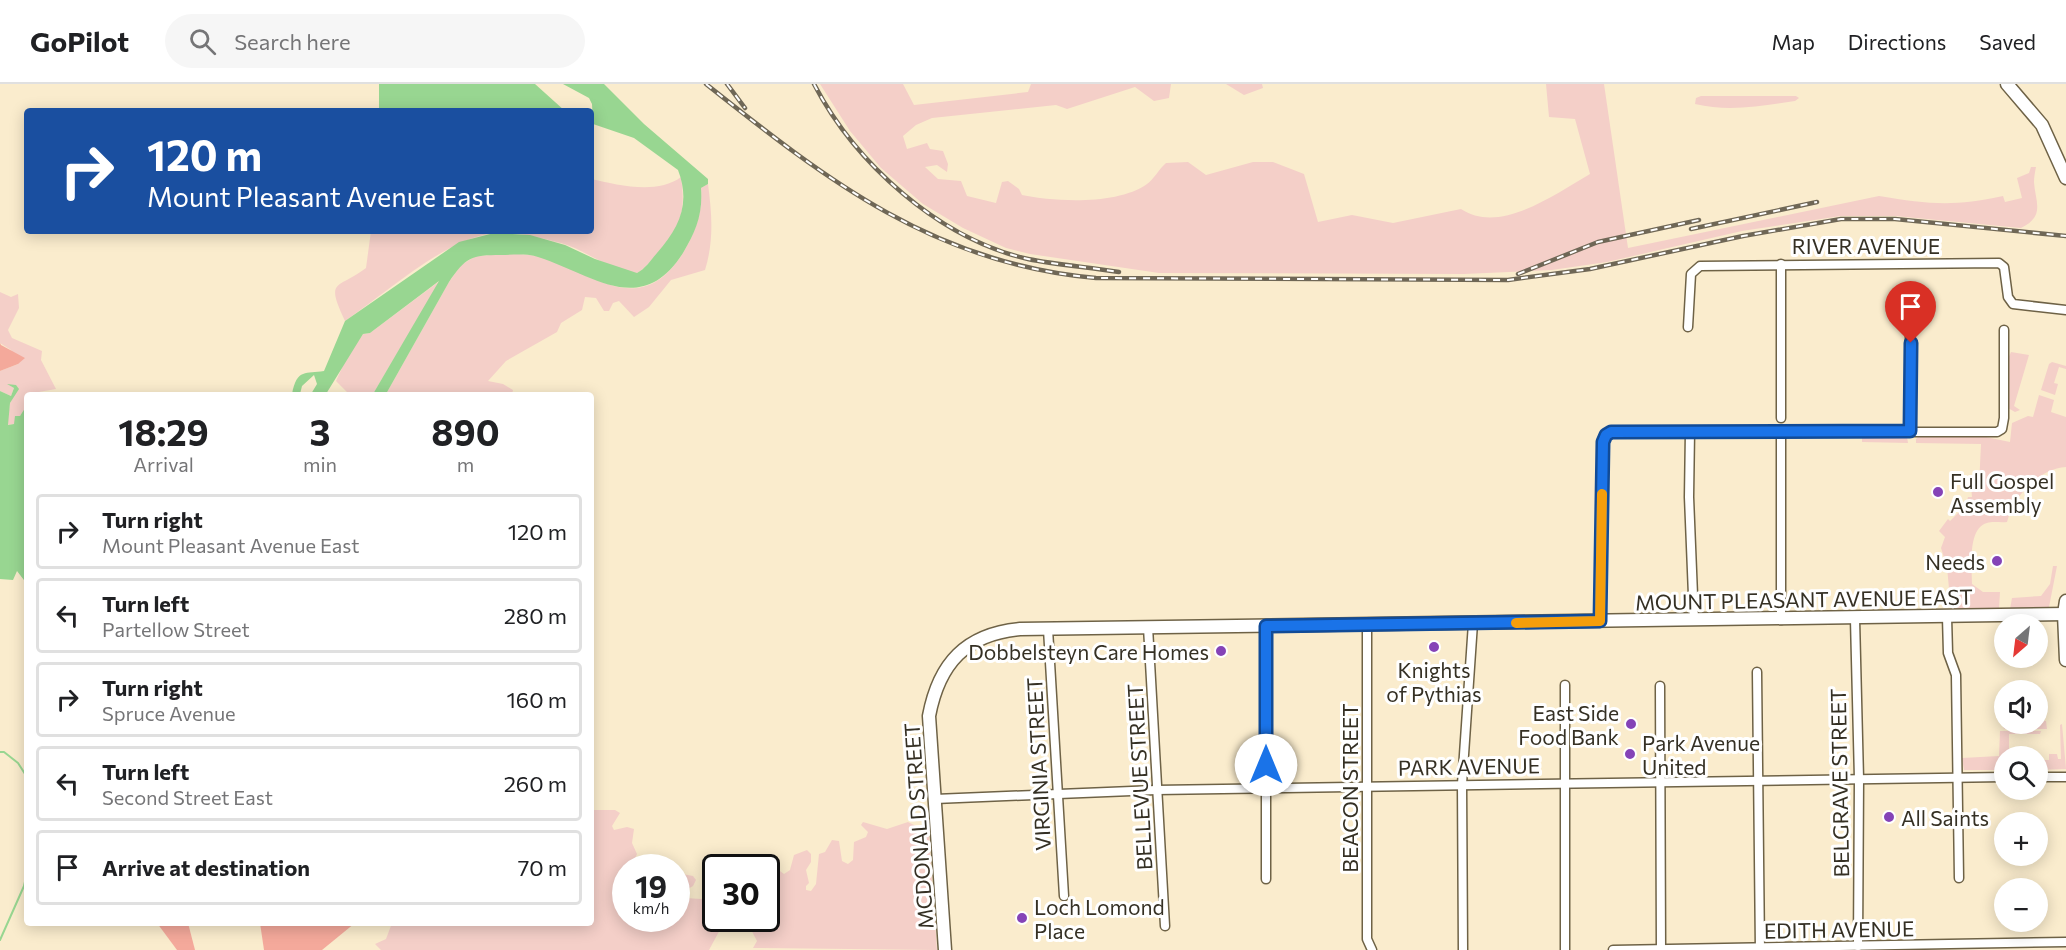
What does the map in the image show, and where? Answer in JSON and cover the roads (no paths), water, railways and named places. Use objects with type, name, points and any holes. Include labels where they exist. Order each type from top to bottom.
[{"type":"street","points":[[2007,84],[2042,125],[2066,178]]},
{"type":"street","name":"RIVER AVENUE","points":[[1688,327],[1691,274],[1695,268],[1781,264],[1999,263],[2004,267],[2008,297],[2013,304],[2066,310]]},
{"type":"street","points":[[1781,264],[1781,418]]},
{"type":"street","points":[[1910,320],[1910,431]]},
{"type":"street","points":[[1600,621],[1603,442],[1606,435],[1611,432],[1690,431],[2000,431],[2004,418],[2004,330]]},
{"type":"street","points":[[1690,431],[1689,497],[1694,620]]},
{"type":"street","points":[[1780,620],[1781,432]]},
{"type":"street","points":[[2065,610],[2066,660]]},
{"type":"street","name":"MOUNT PLEASANT AVENUE EAST","points":[[972,643],[993,633],[1020,629],[1855,619],[1947,617],[2065,610]]},
{"type":"street","points":[[1947,617],[1948,653],[1956,675],[1955,777],[1959,878]]},
{"type":"street","name":"BELGRAVE STREET","points":[[1855,619],[1858,946]]},
{"type":"street","points":[[1463,950],[1462,784],[1473,623]]},
{"type":"street","name":"BEACON STREET","points":[[1367,625],[1367,939],[1372,950]]},
{"type":"street","points":[[1266,626],[1266,879]]},
{"type":"street","name":"BELLEVUE STREET","points":[[1148,627],[1156,790],[1166,926]]},
{"type":"street","name":"VIRGINIA STREET","points":[[1048,629],[1064,896]]},
{"type":"street","name":"MCDONALD STREET","points":[[945,950],[930,754],[931,705],[952,659],[972,643]]},
{"type":"street","points":[[1757,672],[1760,949]]},
{"type":"street","points":[[1565,685],[1565,950]]},
{"type":"street","points":[[1660,686],[1661,950]]},
{"type":"street","name":"PARK AVENUE","points":[[935,799],[1156,790],[1660,780],[1994,777]]},
{"type":"street","points":[[2048,777],[2066,777]]},
{"type":"street","name":"EDITH AVENUE","points":[[1613,950],[1858,946],[1902,948],[2066,942]]},
{"type":"waterway","points":[[0,752],[4,752],[18,763],[24,772]]},
{"type":"waterway","points":[[0,940],[24,886]]},
{"type":"railway","points":[[706,84],[751,120],[841,184],[886,212],[934,236],[984,255],[1038,270],[1096,278],[1508,280],[1590,269],[1743,236],[1841,219],[1895,219],[2066,236]]},
{"type":"railway","points":[[727,84],[745,108]]},
{"type":"railway","points":[[814,84],[852,142],[876,169],[932,216],[995,249],[1028,259],[1119,272]]},
{"type":"railway","points":[[1691,229],[1817,202]]},
{"type":"railway","points":[[1518,274],[1598,242],[1699,220]]},
{"type":"place","name":"Full Gospel Assembly","points":[[1938,492]]},
{"type":"place","name":"Needs","points":[[1997,561]]},
{"type":"place","name":"Knights of Pythias","points":[[1434,647]]},
{"type":"place","name":"Dobbelsteyn Care Homes","points":[[1221,651]]},
{"type":"place","name":"East Side Food Bank","points":[[1631,724]]},
{"type":"place","name":"Park Avenue United","points":[[1630,754]]},
{"type":"place","name":"All Saints","points":[[1889,817]]},
{"type":"place","name":"Loch Lomond Place","points":[[1022,918]]}]
